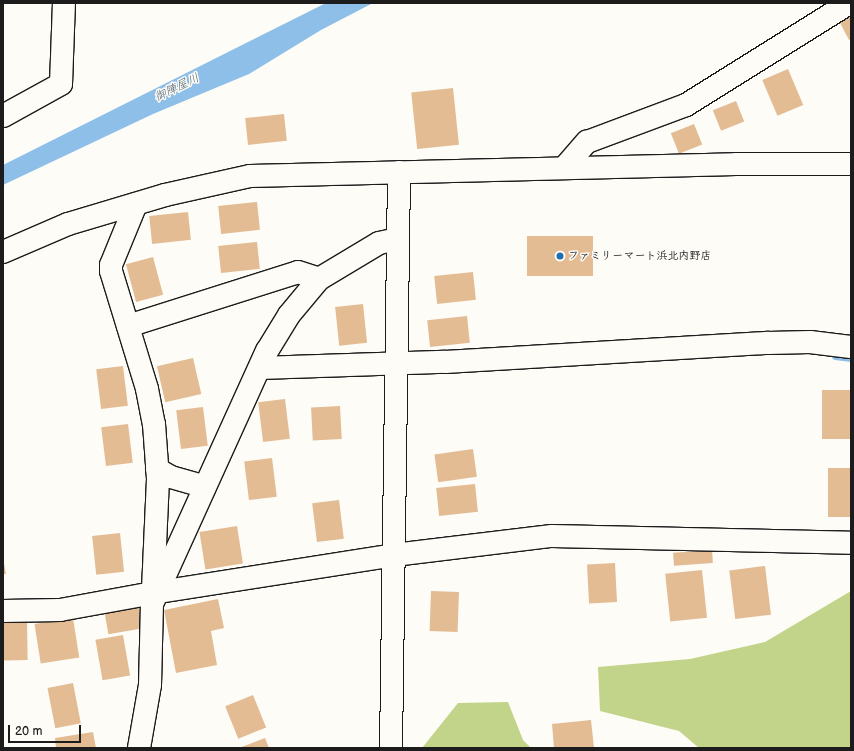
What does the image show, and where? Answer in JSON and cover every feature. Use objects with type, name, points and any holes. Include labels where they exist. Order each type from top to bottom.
[{"type":"street","points":[[3,116],[61,84],[64,3]]},
{"type":"street","points":[[564,168],[588,142],[686,105],[849,3]]},
{"type":"street","points":[[3,252],[68,224],[136,204],[250,176],[736,164],[851,164]]},
{"type":"street","points":[[391,748],[399,172]]},
{"type":"street","points":[[136,204],[111,265],[112,277],[151,406],[157,469],[156,592]]},
{"type":"street","points":[[139,748],[150,685],[152,604],[156,592],[260,368],[289,315],[319,279],[379,243],[398,239]]},
{"type":"street","points":[[128,326],[298,272],[319,279]]},
{"type":"street","points":[[260,368],[397,363],[768,343],[810,342],[851,347]]},
{"type":"street","points":[[157,469],[171,477],[205,487]]},
{"type":"street","points":[[3,611],[60,610],[156,592],[394,556],[552,536],[851,542]]},
{"type":"green space","points":[[851,591],[851,748],[699,748],[679,731],[600,711],[598,667],[690,659],[765,642]]},
{"type":"green space","points":[[508,702],[523,740],[531,748],[422,748],[458,703]]},
{"type":"water","name":"御陣屋川","points":[[326,3],[373,3],[321,30],[249,74],[153,114],[3,185],[3,165]]},
{"type":"building","points":[[851,15],[851,39],[849,40],[839,21]]},
{"type":"building","points":[[788,69],[803,105],[777,116],[762,80]]},
{"type":"building","points":[[453,88],[459,145],[417,149],[411,92]]},
{"type":"building","points":[[736,101],[744,121],[721,131],[713,110]]},
{"type":"building","points":[[284,114],[287,141],[248,145],[245,118]]},
{"type":"building","points":[[694,124],[702,144],[679,154],[671,133]]},
{"type":"building","points":[[257,202],[260,230],[221,234],[218,206]]},
{"type":"building","points":[[188,212],[191,240],[152,244],[149,216]]},
{"type":"building","name":"ファミリーマート浜北内野店","points":[[527,236],[593,236],[593,276],[527,276]]},
{"type":"building","points":[[257,242],[260,269],[221,273],[218,246]]},
{"type":"building","points":[[153,257],[163,295],[136,302],[126,264]]},
{"type":"building","points":[[473,272],[476,300],[437,304],[434,276]]},
{"type":"building","points":[[363,304],[367,343],[339,346],[335,307]]},
{"type":"building","points":[[467,316],[470,343],[430,347],[427,320]]},
{"type":"building","points":[[193,358],[201,394],[165,402],[157,366]]},
{"type":"building","points":[[123,366],[128,406],[101,409],[96,369]]},
{"type":"building","points":[[822,390],[851,390],[851,439],[822,439]]},
{"type":"building","points":[[285,399],[290,439],[263,442],[258,402]]},
{"type":"building","points":[[340,406],[342,439],[313,440],[311,408]]},
{"type":"building","points":[[203,407],[208,446],[181,449],[176,410]]},
{"type":"building","points":[[128,424],[133,463],[106,466],[101,427]]},
{"type":"building","points":[[473,449],[477,477],[438,482],[434,454]]},
{"type":"building","points":[[272,458],[277,497],[249,500],[244,461]]},
{"type":"building","points":[[828,468],[851,468],[851,517],[828,517]]},
{"type":"building","points":[[475,484],[478,512],[439,516],[436,488]]},
{"type":"building","points":[[339,500],[344,539],[317,542],[312,503]]},
{"type":"building","points":[[237,526],[243,564],[205,569],[199,532]]},
{"type":"building","points":[[120,533],[124,572],[96,575],[92,536]]},
{"type":"building","points":[[712,550],[713,563],[674,566],[673,553]]},
{"type":"building","points":[[3,558],[6,574],[3,574]]},
{"type":"building","points":[[615,563],[617,602],[589,603],[587,564]]},
{"type":"building","points":[[765,566],[771,615],[735,619],[729,570]]},
{"type":"building","points":[[702,570],[707,618],[670,622],[665,574]]},
{"type":"building","points":[[431,591],[459,592],[458,632],[430,631]]},
{"type":"building","points":[[218,599],[224,628],[211,631],[217,665],[176,673],[164,610]]},
{"type":"building","points":[[142,606],[146,628],[108,634],[105,613]]},
{"type":"building","points":[[73,618],[79,658],[41,664],[34,624]]},
{"type":"building","points":[[3,621],[27,621],[28,660],[4,660]]},
{"type":"building","points":[[123,635],[130,675],[103,680],[95,640]]},
{"type":"building","points":[[73,683],[81,723],[55,728],[47,688]]},
{"type":"building","points":[[253,695],[266,727],[238,739],[225,706]]},
{"type":"building","points":[[591,720],[594,748],[554,748],[552,724]]},
{"type":"building","points":[[93,732],[96,748],[56,748],[55,738]]},
{"type":"building","points":[[265,738],[269,748],[239,748]]},
{"type":"waterway","points":[[835,356],[851,358]]},
{"type":"place","name":"ファミリーマート浜北内野店","points":[[560,256]]}]
